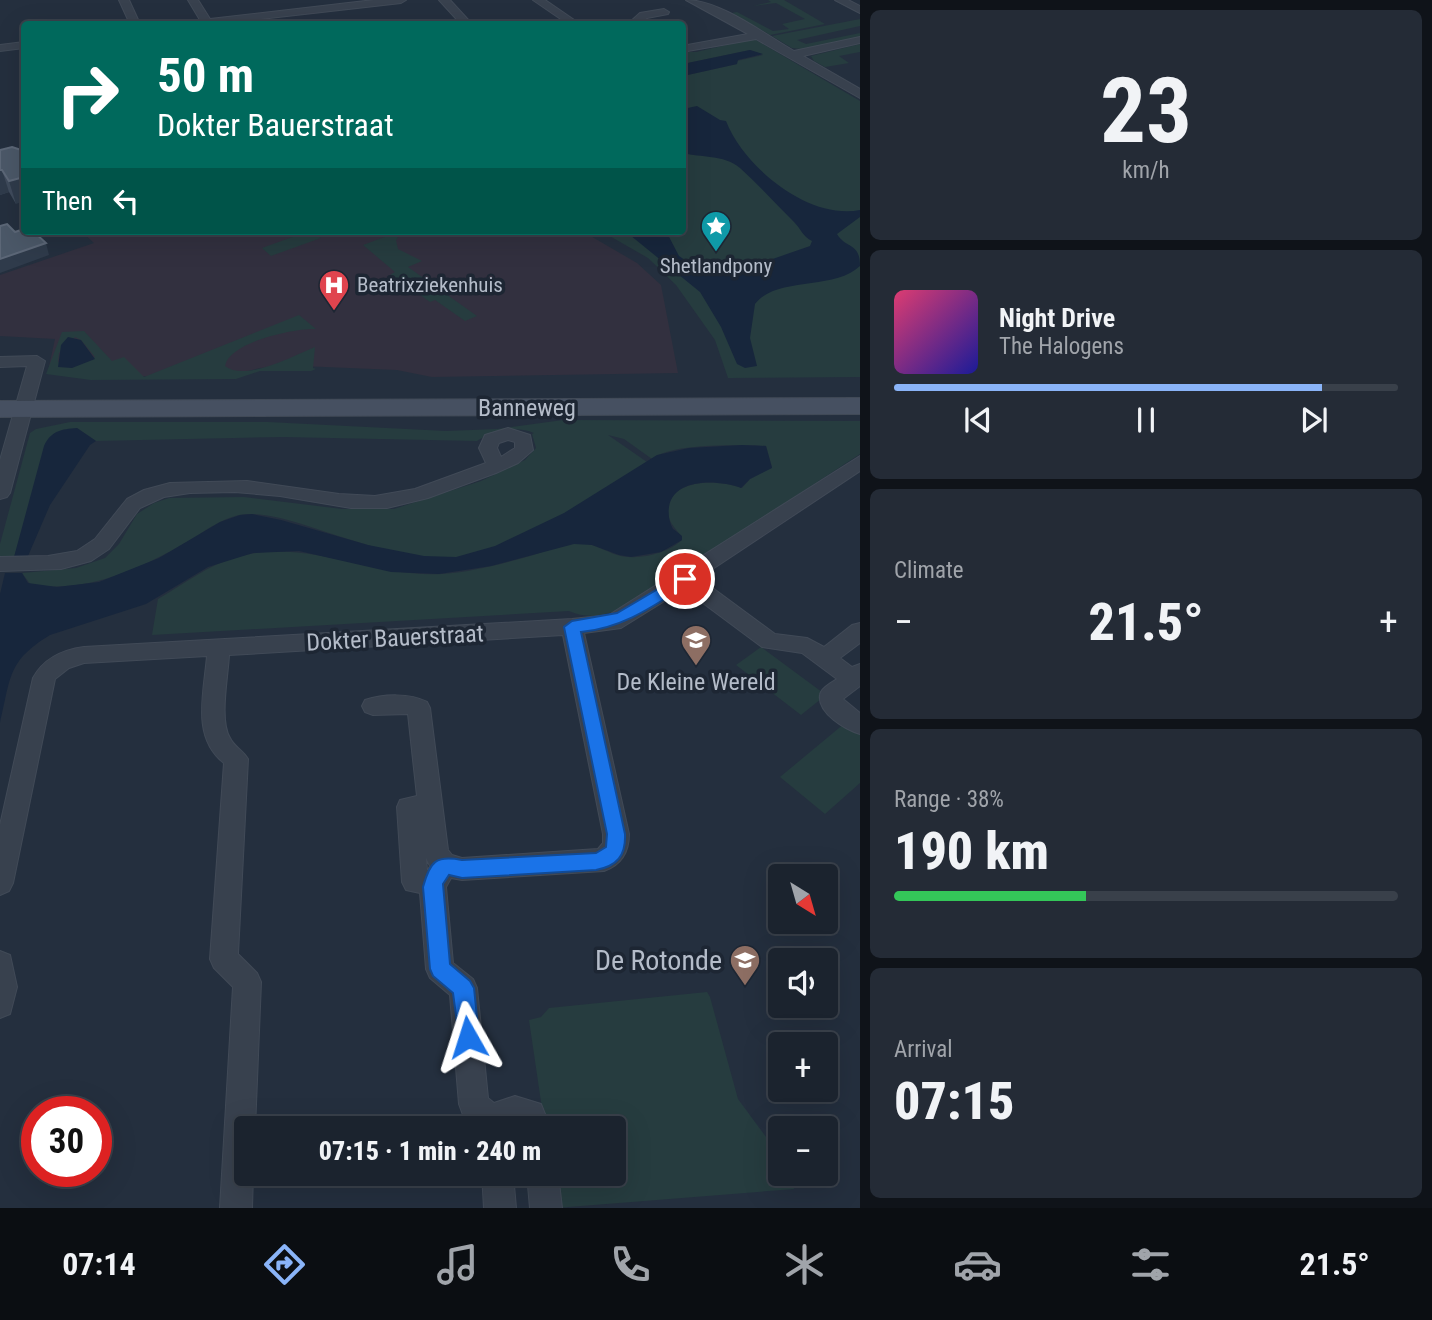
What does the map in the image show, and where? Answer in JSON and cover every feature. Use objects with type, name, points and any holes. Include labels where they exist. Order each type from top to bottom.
[{"type":"main road","name":"Banneweg","points":[[17,404],[334,392],[860,390]]},
{"type":"main road","name":"Banneweg","points":[[194,410],[243,402],[316,401],[334,392]]},
{"type":"main road","name":"Banneweg","points":[[0,393],[17,404],[194,410],[860,406]]},
{"type":"street","points":[[124,0],[134,21]]},
{"type":"street","points":[[193,0],[206,21]]},
{"type":"street","points":[[280,0],[288,13]]},
{"type":"street","points":[[250,21],[288,13],[346,11],[401,0]]},
{"type":"street","points":[[444,0],[464,21]]},
{"type":"street","points":[[538,0],[570,21]]},
{"type":"street","points":[[691,0],[860,94]]},
{"type":"street","points":[[840,0],[860,10]]},
{"type":"street","points":[[640,21],[644,15],[664,12]]},
{"type":"street","points":[[686,48],[758,35]]},
{"type":"street","points":[[792,55],[860,40]]},
{"type":"street","points":[[0,48],[21,45]]},
{"type":"street","points":[[0,362],[37,361],[17,404],[0,493]]},
{"type":"street","name":"Dokter Bauerstraat","points":[[0,883],[44,678],[55,664],[76,656],[599,625],[622,618],[685,579],[860,462]]},
{"type":"street","points":[[13,563],[71,560],[87,555],[103,545],[124,513],[139,501],[172,489],[207,486],[267,489],[377,502],[440,487],[496,465]]},
{"type":"street","points":[[685,579],[771,641],[807,646],[856,676],[831,696],[833,706],[860,726]]},
{"type":"street","points":[[373,706],[414,705],[419,708],[430,806],[409,807],[415,882],[439,873],[462,869],[596,862],[609,857],[616,847],[616,834],[572,627]]},
{"type":"street","points":[[825,658],[860,631]]},
{"type":"street","points":[[219,648],[213,727],[222,748],[236,759],[224,959],[247,982],[236,1208]]},
{"type":"street","points":[[439,873],[433,887],[440,969],[463,988],[474,1104],[483,1116]]},
{"type":"street","points":[[0,964],[3,987],[0,1004]]},
{"type":"street","points":[[499,1116],[516,1110],[530,1116]]},
{"type":"street","points":[[498,1186],[500,1208]]},
{"type":"street","points":[[543,1186],[546,1208]]},
{"type":"shaded area","name":"Beatrixziekenhuis","points":[[85,235],[589,235],[637,263],[661,285],[678,373],[432,377],[397,370],[301,366],[260,368],[241,373],[93,378],[48,371],[55,339],[0,336],[0,275],[94,243]]},
{"type":"green space","points":[[768,0],[784,0],[825,24],[770,35],[732,13],[737,12],[773,31],[789,29],[782,24],[805,19],[776,3],[753,6],[771,2]]},
{"type":"green space","points":[[860,19],[860,26],[797,40],[806,44],[860,33],[860,38],[801,49],[792,48],[772,36]]},
{"type":"green space","points":[[756,40],[860,101],[860,377],[728,378],[715,340],[676,285],[648,258],[608,235],[686,235],[686,75],[763,55],[750,50],[686,63],[686,52]]},
{"type":"green space","points":[[860,44],[860,52],[839,56],[849,63],[825,67],[811,56]]},
{"type":"green space","points":[[298,235],[316,235],[321,238],[271,256],[262,248]]},
{"type":"green space","points":[[390,235],[400,235],[396,240],[398,249],[422,261],[408,267],[477,316],[465,321],[435,300],[430,302],[399,280],[396,281],[390,275],[395,272],[363,245]]},
{"type":"green space","points":[[299,315],[316,329],[293,331],[250,343],[229,357],[225,366],[244,371],[256,369],[315,347],[313,368],[316,369],[311,371],[260,371],[236,379],[91,380],[46,374],[62,332],[84,331],[112,361],[124,357],[144,377]],"holes":[[[75,337],[81,340],[95,357],[58,362],[59,353]]]},
{"type":"green space","points":[[563,420],[860,421],[860,454],[625,608],[597,616],[569,611],[152,635],[158,599],[216,565],[237,557],[263,552],[314,555],[416,574],[442,574],[487,567],[576,543],[591,545],[625,557],[642,557],[660,552],[682,540],[668,516],[671,500],[677,492],[686,487],[709,483],[742,488],[750,479],[772,467],[766,446],[724,445],[690,448],[674,450],[652,459],[624,439],[608,435],[647,462],[527,534],[476,554],[453,558],[413,556],[279,518],[251,514],[225,520],[151,561],[113,577],[73,585],[31,585],[22,573],[76,568],[105,558],[119,544],[137,514],[154,503],[169,498],[244,497],[342,509],[394,509],[481,481],[525,460],[536,448],[532,434],[534,433],[520,429],[497,432],[477,441],[283,437],[96,441],[77,428],[23,529],[14,557],[0,556],[0,544],[30,433],[36,429],[70,422],[268,422],[446,431],[497,429]]},
{"type":"green space","points":[[761,647],[826,695],[801,715],[736,665]]},
{"type":"green space","points":[[845,723],[860,734],[860,783],[825,814],[780,777]]},
{"type":"green space","points":[[707,992],[738,1099],[768,1140],[768,1186],[794,1186],[794,1189],[556,1208],[553,1186],[626,1186],[626,1116],[543,1116],[529,1020],[541,1017],[549,1008]]},
{"type":"water","points":[[750,50],[763,54],[738,60],[737,64],[686,75],[686,63]]},
{"type":"water","points":[[697,106],[726,121],[747,156],[780,186],[799,198],[820,207],[840,211],[860,210],[860,217],[837,234],[858,253],[860,266],[836,279],[777,290],[764,295],[755,304],[750,338],[757,366],[745,368],[737,364],[721,327],[700,292],[630,235],[668,235],[679,256],[707,275],[735,272],[810,246],[812,241],[740,168],[719,158],[686,153],[686,108]]},
{"type":"water","points":[[68,337],[81,340],[95,359],[72,368],[58,367],[61,345]]},
{"type":"water","points":[[77,428],[96,441],[90,445],[50,505],[28,556],[14,557],[44,446],[57,432]]},
{"type":"water","points":[[766,446],[772,468],[750,479],[741,488],[722,483],[699,483],[679,490],[669,507],[669,515],[673,529],[682,536],[682,540],[661,552],[631,557],[592,545],[574,544],[491,566],[439,574],[391,572],[299,551],[253,553],[208,567],[146,604],[50,635],[36,644],[18,662],[13,672],[0,723],[0,594],[5,573],[22,573],[28,583],[57,587],[99,582],[159,558],[220,522],[252,514],[368,545],[424,556],[456,557],[495,546],[564,513],[657,455],[689,448]]},
{"type":"building","points":[[12,147],[21,150],[21,178],[9,181],[0,170],[0,150]]},
{"type":"building","points":[[7,224],[15,232],[21,230],[21,235],[37,235],[46,243],[0,259],[0,226]]},
{"type":"place","name":"Shetlandpony","points":[[716,253]]},
{"type":"place","name":"Beatrixziekenhuis","points":[[334,312]]},
{"type":"place","name":"De Kleine Wereld","points":[[696,667]]},
{"type":"place","name":"De Rotonde","points":[[745,987]]},
{"type":"route","points":[[468,1037],[463,988],[440,969],[434,881],[444,865],[462,869],[596,862],[609,857],[616,847],[616,834],[572,627],[613,622],[685,579]]}]
